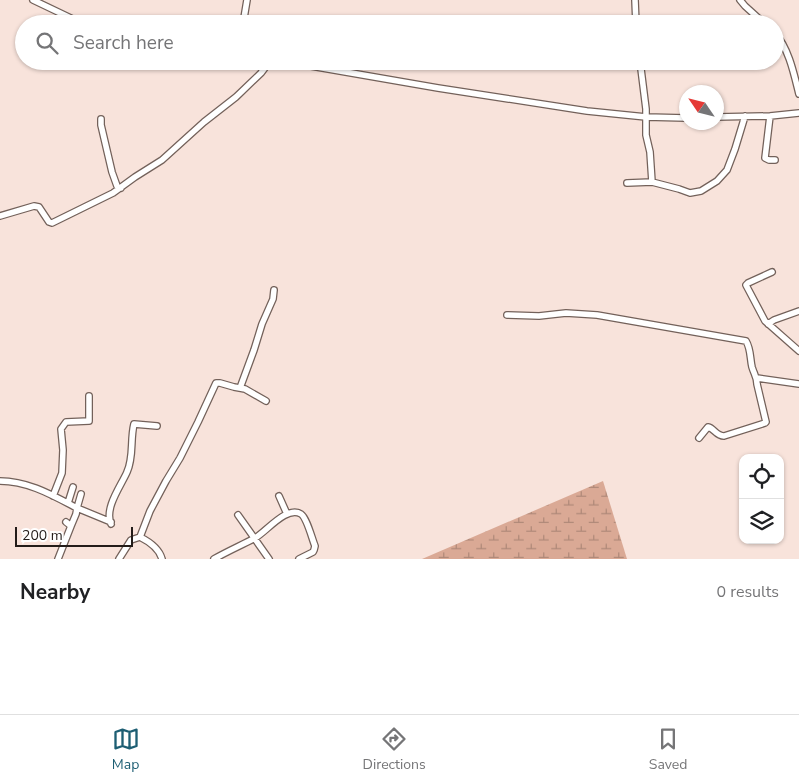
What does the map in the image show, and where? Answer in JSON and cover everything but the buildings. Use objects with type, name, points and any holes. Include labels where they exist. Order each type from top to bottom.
[{"type":"street","points":[[33,0],[64,15]]},
{"type":"street","points":[[244,15],[247,0]]},
{"type":"street","points":[[635,0],[636,15]]},
{"type":"street","points":[[740,0],[755,15]]},
{"type":"street","points":[[784,47],[799,94]]},
{"type":"street","points":[[0,216],[34,206],[39,208],[49,222],[52,223],[121,188],[162,160],[204,122],[236,97],[264,70]]},
{"type":"street","points":[[335,70],[587,111],[646,117],[679,118]]},
{"type":"street","points":[[641,70],[652,182]]},
{"type":"street","points":[[724,117],[770,116],[799,113]]},
{"type":"street","points":[[627,184],[652,182],[690,194],[698,192],[717,181],[723,175],[731,161],[745,116]]},
{"type":"street","points":[[770,116],[765,158],[775,160]]},
{"type":"street","points":[[101,118],[112,172],[117,186],[121,188]]},
{"type":"street","points":[[772,272],[746,285],[768,324],[799,351]]},
{"type":"street","points":[[240,388],[274,290]]},
{"type":"street","points":[[768,324],[799,311]]},
{"type":"street","points":[[507,315],[539,316],[566,313],[596,315],[745,341],[749,346],[752,368],[757,378],[766,423],[724,436],[719,435],[708,427],[699,438]]},
{"type":"street","points":[[757,378],[799,384]]},
{"type":"street","points":[[140,537],[150,511],[180,458],[216,383],[234,388],[245,388],[266,401]]},
{"type":"street","points":[[53,496],[62,472],[63,450],[61,429],[66,422],[89,421],[89,396]]},
{"type":"street","points":[[0,481],[12,481],[34,487],[111,523],[109,513],[120,485],[129,469],[134,424],[157,426]]},
{"type":"street","points":[[68,503],[73,487]]},
{"type":"street","points":[[58,559],[69,524],[76,514],[81,494]]},
{"type":"street","points":[[279,496],[287,514]]},
{"type":"street","points":[[214,559],[255,538],[276,520],[287,514],[297,512],[302,515],[315,546],[313,552],[299,559]]},
{"type":"street","points":[[238,515],[269,559]]},
{"type":"street","points":[[119,559],[131,540],[140,537]]},
{"type":"street","points":[[140,537],[159,551],[162,559]]},
{"type":"green space","points":[[603,481],[627,559],[422,559]]}]
